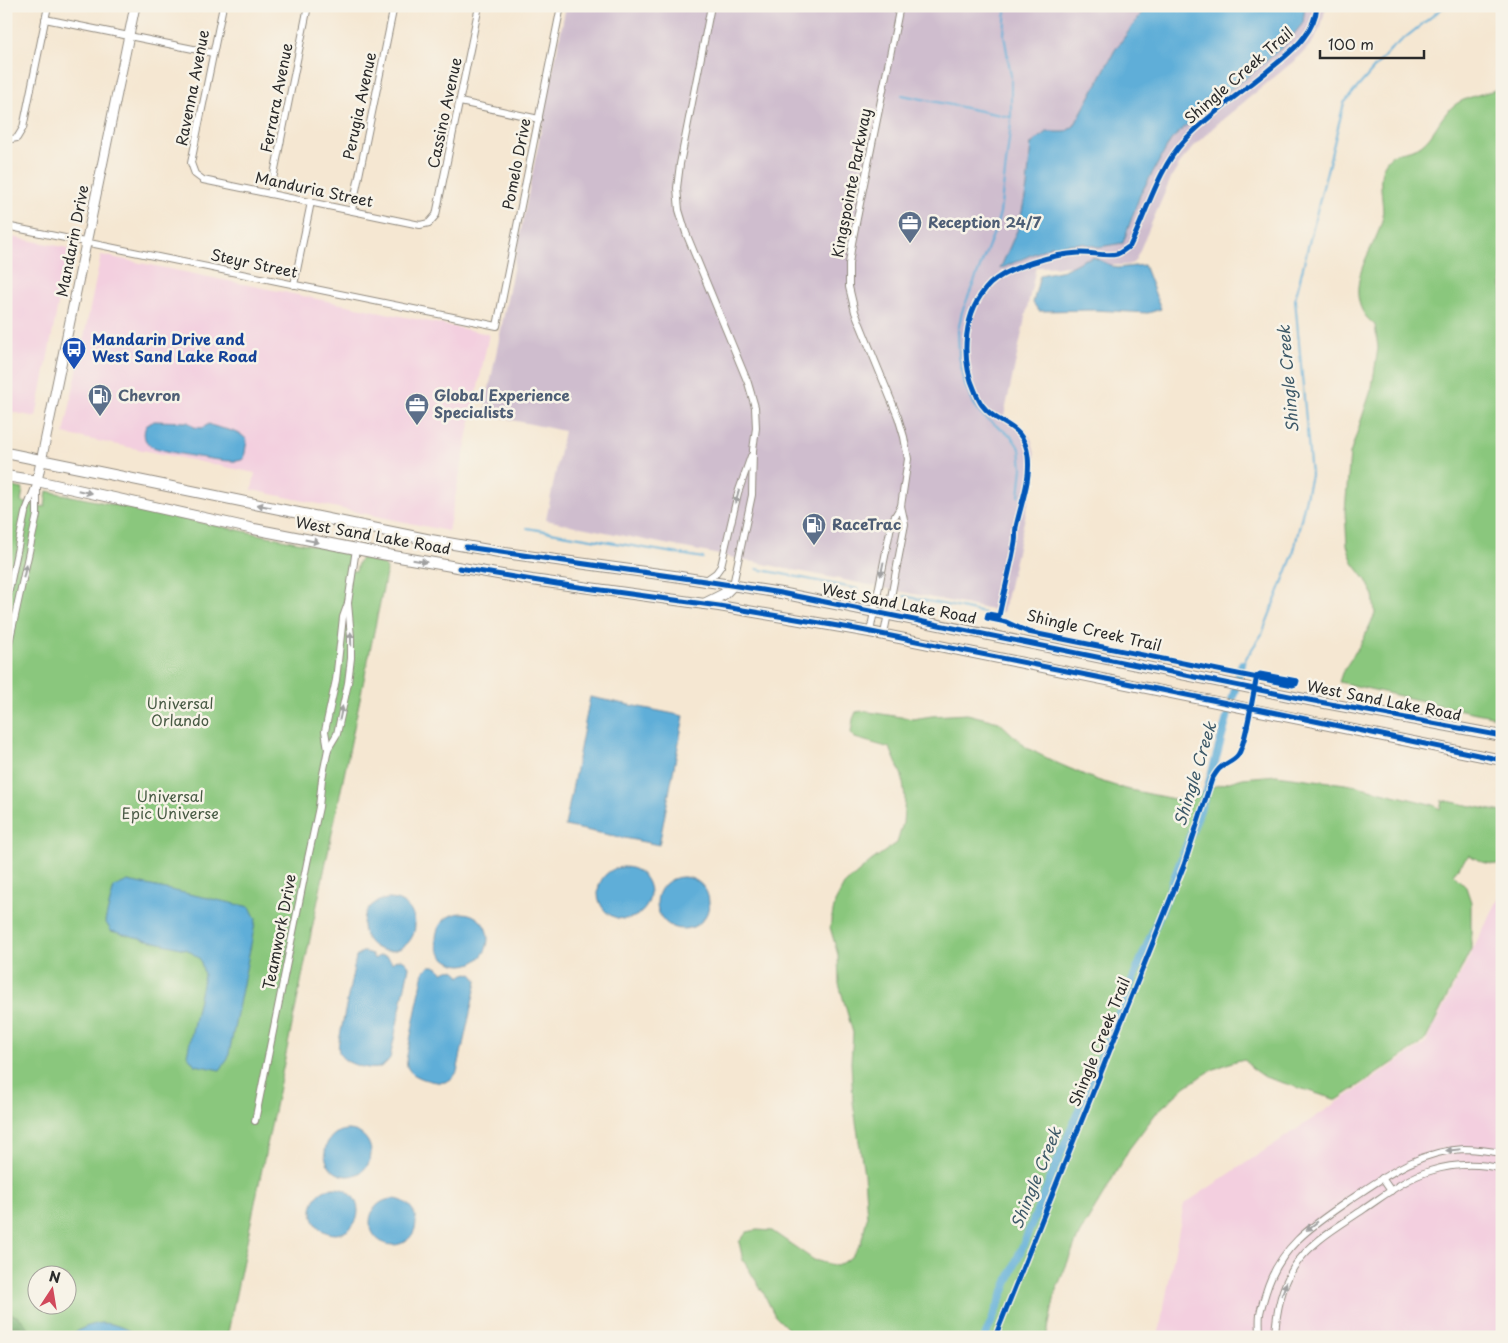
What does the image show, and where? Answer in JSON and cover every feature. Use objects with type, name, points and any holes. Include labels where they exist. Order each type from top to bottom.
[{"type":"main road","name":"West Sand Lake Road","points":[[6,453],[439,542],[535,558],[706,580],[874,611],[1154,669],[1502,736]]},
{"type":"main road","name":"West Sand Lake Road","points":[[6,476],[356,549],[544,582],[703,604],[884,634],[1502,760]]},
{"type":"main road","points":[[703,604],[724,594],[733,585]]},
{"type":"street","points":[[6,140],[18,138],[23,128],[48,6]]},
{"type":"street","name":"Mandarin Drive","points":[[37,481],[135,6]]},
{"type":"street","name":"Ravenna Avenue","points":[[195,174],[191,163],[222,6]]},
{"type":"street","name":"Ferrara Avenue","points":[[270,194],[308,6]]},
{"type":"street","name":"Perugia Avenue","points":[[352,210],[394,6]]},
{"type":"street","name":"Cassino Avenue","points":[[429,223],[436,215],[479,6]]},
{"type":"street","name":"Pomelo Drive","points":[[497,326],[561,6]]},
{"type":"street","points":[[712,6],[680,164],[677,188],[679,210],[686,234],[748,383],[755,407],[756,428],[753,450],[752,495],[733,585]]},
{"type":"street","name":"Kingspointe Parkway","points":[[884,634],[904,524],[901,506],[908,459],[898,417],[855,312],[849,287],[849,264],[900,6]]},
{"type":"street","points":[[45,19],[213,53]]},
{"type":"street","points":[[460,102],[539,119]]},
{"type":"street","name":"Manduria Street","points":[[195,174],[203,180],[420,225],[429,223]]},
{"type":"street","points":[[294,285],[310,202]]},
{"type":"street","name":"Steyr Street","points":[[6,226],[497,326]]},
{"type":"street","points":[[706,580],[716,573],[721,566],[738,493],[753,450]]},
{"type":"street","points":[[6,605],[25,513],[37,481]]},
{"type":"street","points":[[6,657],[37,516],[37,481]]},
{"type":"street","name":"Kingspointe Parkway","points":[[870,632],[892,521],[901,506]]},
{"type":"street","name":"Teamwork Drive","points":[[328,749],[325,731],[336,680],[343,617],[348,603],[356,549]]},
{"type":"street","points":[[886,550],[900,553]]},
{"type":"street","name":"Teamwork Drive","points":[[255,1121],[319,807],[328,749],[337,734],[348,683],[351,637],[348,603]]},
{"type":"street","points":[[1260,1337],[1260,1313],[1269,1280],[1281,1258],[1297,1239],[1314,1224],[1382,1178],[1424,1156],[1465,1149],[1502,1153]]},
{"type":"street","points":[[1275,1337],[1278,1304],[1284,1286],[1294,1266],[1324,1236],[1408,1180],[1429,1171],[1448,1166],[1466,1165],[1502,1170]]},
{"type":"street","points":[[1382,1178],[1391,1191]]},
{"type":"shaded area","points":[[566,6],[1326,6],[1321,27],[1312,43],[1300,56],[1216,125],[1183,159],[1171,178],[1133,263],[1127,265],[1036,267],[1004,416],[1016,422],[1025,430],[1032,441],[1035,455],[1035,474],[1003,612],[546,520],[564,431],[484,414]]},
{"type":"shaded area","points":[[6,236],[69,248],[36,417],[6,411]]},
{"type":"shaded area","points":[[101,255],[489,334],[448,531],[252,490],[255,473],[64,434]]},
{"type":"shaded area","points":[[1502,892],[1502,1337],[1158,1337],[1184,1204],[1425,1044]]},
{"type":"green space","points":[[1502,88],[1502,718],[1339,682],[1342,673],[1363,640],[1375,614],[1373,594],[1366,580],[1353,563],[1347,545],[1345,511],[1350,454],[1372,387],[1378,348],[1375,325],[1367,318],[1359,302],[1358,284],[1363,265],[1382,221],[1382,172],[1384,165],[1392,155],[1413,149],[1426,141],[1447,111],[1452,107],[1469,98]]},
{"type":"green space","name":"Universal Orlando","points":[[6,483],[23,489],[21,502],[45,507],[47,491],[345,552],[349,557],[347,570],[356,571],[361,558],[384,565],[387,569],[227,1337],[6,1337]]},
{"type":"green space","points":[[863,711],[913,719],[967,714],[999,722],[1027,748],[1057,763],[1094,779],[1125,789],[1174,799],[1190,799],[1212,787],[1243,778],[1276,775],[1353,785],[1434,805],[1440,809],[1442,800],[1502,812],[1502,866],[1482,862],[1469,855],[1453,874],[1466,887],[1471,902],[1471,949],[1426,1039],[1420,1045],[1337,1100],[1265,1077],[1252,1068],[1244,1059],[1212,1070],[1186,1086],[1157,1112],[1129,1149],[1079,1235],[1056,1290],[1047,1337],[791,1337],[788,1329],[775,1316],[743,1260],[739,1242],[747,1232],[757,1230],[772,1231],[814,1260],[837,1266],[851,1257],[861,1243],[867,1218],[864,1174],[853,1102],[851,1062],[853,1033],[839,984],[838,955],[830,927],[835,902],[844,885],[871,861],[897,843],[903,823],[905,797],[902,776],[890,748],[855,738],[851,733],[856,712]]},
{"type":"green space","points":[[7,1313],[23,1321],[31,1337],[27,1337],[27,1332],[21,1326],[7,1326]]},
{"type":"water","points":[[1147,6],[1305,6],[1303,23],[1285,45],[1248,77],[1212,102],[1171,140],[1140,195],[1123,243],[1099,247],[1081,243],[1051,246],[1000,269],[1019,226],[1027,187],[1031,144],[1046,132],[1065,132],[1074,126],[1115,50]]},
{"type":"water","points":[[1093,257],[1117,268],[1144,265],[1161,309],[1148,313],[1094,310],[1039,311],[1033,303],[1040,275],[1064,270]]},
{"type":"water","points":[[154,421],[188,422],[194,427],[202,428],[209,424],[244,436],[247,440],[244,459],[229,461],[206,458],[151,446],[145,440],[144,433],[147,425]]},
{"type":"water","points":[[590,697],[684,716],[659,845],[565,826]]},
{"type":"water","points":[[619,867],[629,867],[643,874],[650,888],[650,898],[643,912],[629,919],[619,919],[609,915],[602,908],[598,898],[598,888],[602,878],[609,871]]},
{"type":"water","points":[[678,877],[688,877],[702,884],[709,898],[709,908],[702,922],[688,929],[678,929],[668,925],[661,918],[657,908],[657,898],[661,888],[668,881]]},
{"type":"water","points":[[128,881],[250,907],[256,919],[228,1059],[220,1070],[195,1065],[187,1055],[204,975],[200,959],[188,950],[111,931],[105,921],[114,887]]},
{"type":"water","points":[[384,899],[394,899],[408,906],[415,920],[415,930],[408,944],[394,951],[384,951],[374,947],[367,940],[363,930],[363,920],[367,910],[374,903]]},
{"type":"water","points":[[457,913],[467,913],[481,920],[488,934],[488,944],[481,958],[467,965],[457,965],[447,961],[440,954],[436,944],[436,934],[440,924],[447,917]]},
{"type":"water","points":[[362,952],[371,954],[374,959],[379,956],[386,956],[392,963],[402,959],[409,967],[390,1058],[378,1068],[364,1067],[348,1062],[341,1056],[338,1049],[356,957]]},
{"type":"water","points":[[430,966],[439,968],[442,973],[447,970],[454,970],[460,977],[470,973],[477,981],[457,1072],[445,1082],[420,1078],[409,1070],[406,1063],[424,971]]},
{"type":"water","points":[[348,1130],[361,1134],[367,1140],[371,1153],[367,1166],[361,1172],[348,1176],[335,1172],[329,1166],[325,1153],[329,1140],[335,1134]]},
{"type":"water","points":[[335,1188],[348,1192],[354,1198],[358,1211],[354,1224],[348,1230],[335,1234],[322,1230],[316,1224],[312,1211],[316,1198],[322,1192]]},
{"type":"water","points":[[393,1199],[406,1203],[412,1209],[416,1222],[412,1235],[406,1241],[393,1245],[380,1241],[374,1235],[370,1222],[374,1209],[380,1203]]},
{"type":"water","points":[[101,1323],[127,1329],[141,1337],[71,1337],[85,1327]]},
{"type":"waterway","points":[[1006,6],[1004,35],[1011,76],[1011,123],[1000,213],[962,312],[958,331],[959,356],[965,385],[973,402],[980,414],[1011,436],[1020,449],[1022,468],[1019,496]]},
{"type":"waterway","name":"Shingle Creek","points":[[1242,664],[1262,634],[1293,555],[1311,475],[1295,299],[1344,103],[1391,49],[1445,6]]},
{"type":"waterway","points":[[902,95],[1010,117]]},
{"type":"waterway","points":[[527,528],[703,558]]},
{"type":"waterway","points":[[757,569],[858,589]]},
{"type":"waterway","points":[[904,596],[984,613]]},
{"type":"waterway","name":"Shingle Creek","points":[[985,1337],[1167,897],[1206,794],[1242,664]]},
{"type":"cycle path","name":"Shingle Creek Trail","points":[[995,1337],[1184,865],[1212,779],[1219,769],[1238,755],[1241,749],[1249,718],[1255,684],[1257,676],[1260,674],[1297,681],[1293,685],[1028,632],[1006,622],[987,618],[988,614],[999,616],[1013,551],[1016,527],[1027,483],[1029,465],[1026,445],[1021,437],[1010,426],[988,412],[977,395],[967,364],[966,350],[969,321],[981,295],[990,284],[1008,272],[1032,262],[1057,256],[1083,253],[1113,255],[1130,246],[1160,177],[1175,152],[1202,123],[1296,47],[1311,26],[1316,15],[1317,6]]},
{"type":"cycle path","points":[[466,547],[781,593],[1309,700],[1502,736]]},
{"type":"cycle path","points":[[459,568],[557,584],[719,606],[856,629],[1502,760]]},
{"type":"place","name":"Reception 24/7","points":[[910,244]]},
{"type":"place","name":"Mandarin Drive and West Sand Lake Road","points":[[74,370]]},
{"type":"place","name":"Chevron","points":[[100,417]]},
{"type":"place","name":"Global Experience Specialists","points":[[417,426]]},
{"type":"place","name":"RaceTrac","points":[[814,546]]},
{"type":"park label","name":"Universal Epic Universe","points":[[170,806]]}]
